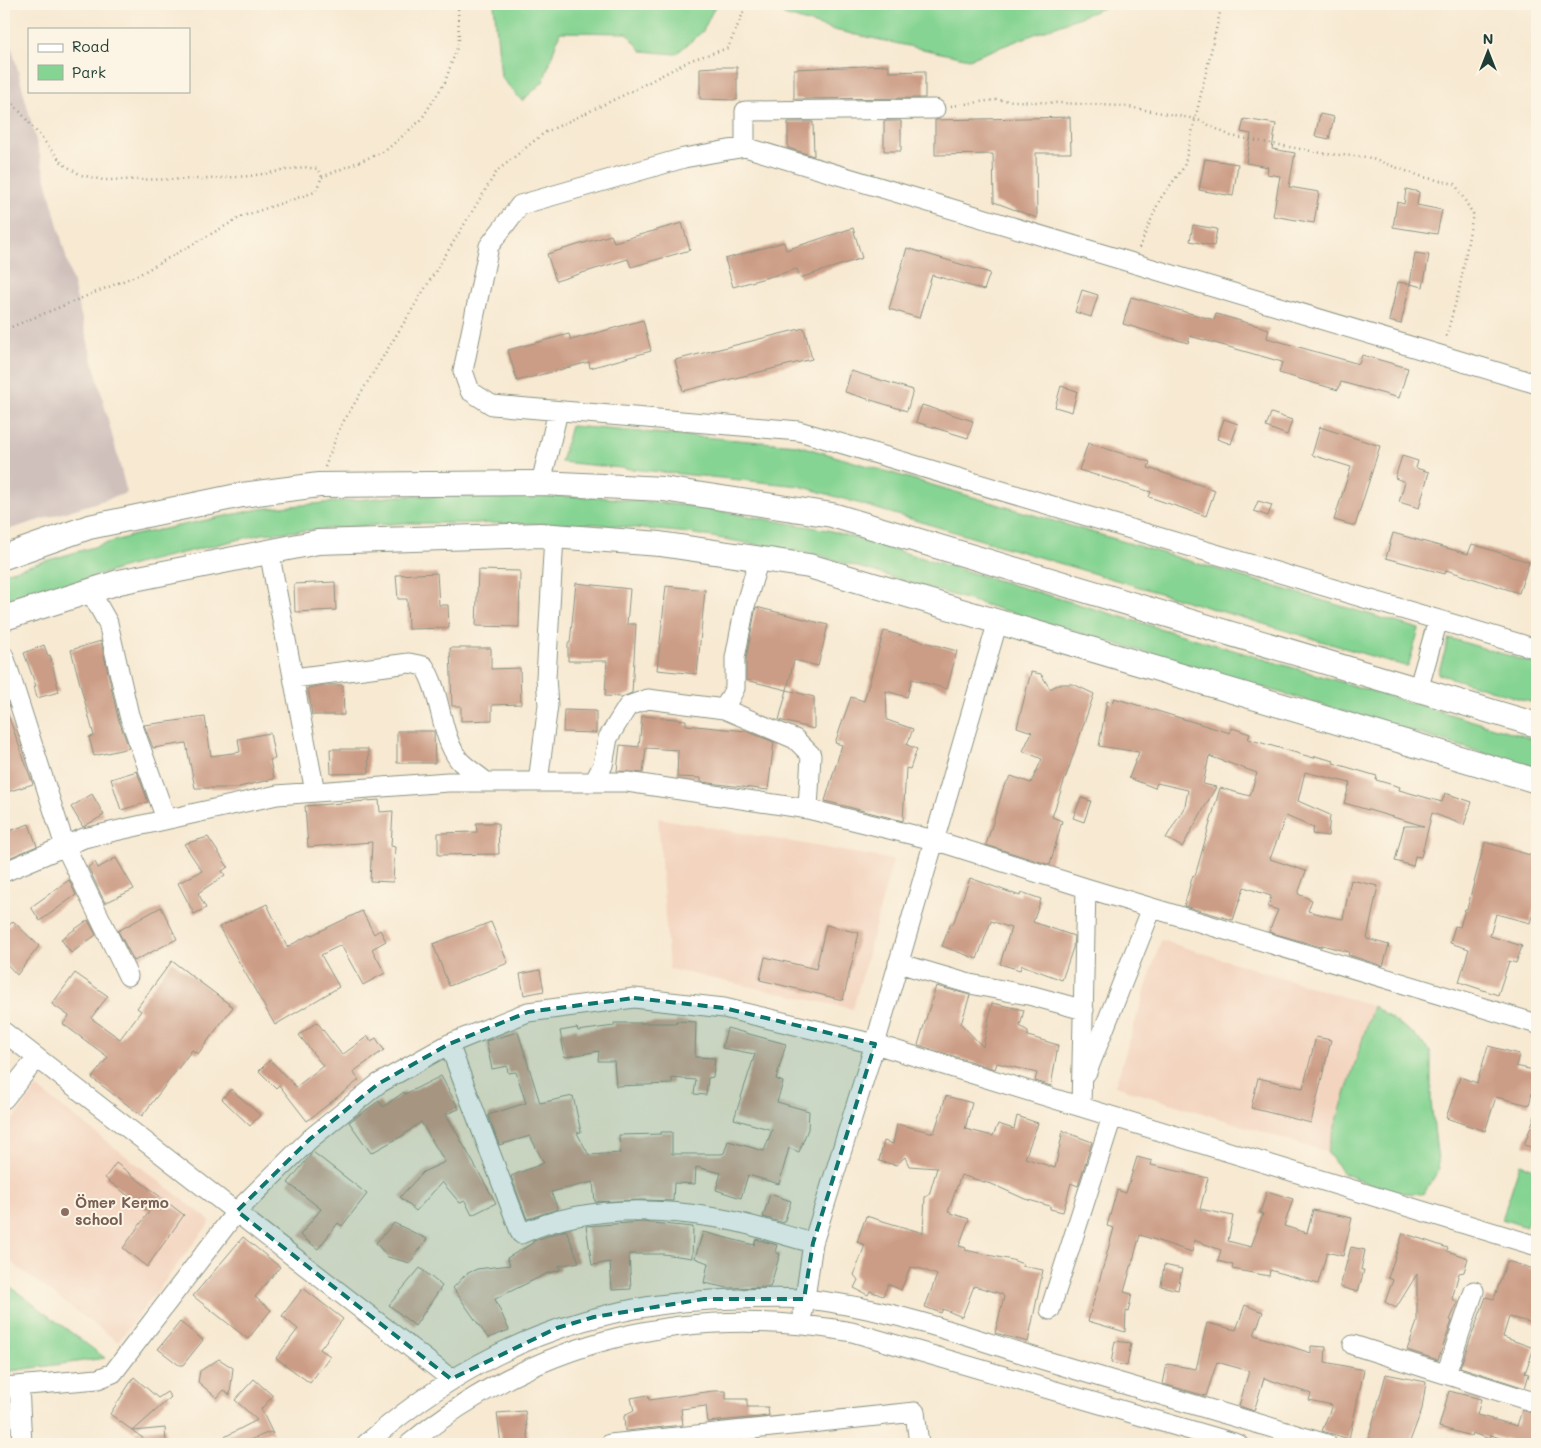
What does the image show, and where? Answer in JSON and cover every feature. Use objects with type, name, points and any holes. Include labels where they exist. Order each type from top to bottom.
[{"type":"main road","points":[[4,557],[90,527],[242,495],[319,485],[541,483],[662,489],[832,515],[1537,725]]},
{"type":"main road","points":[[4,618],[119,582],[318,542],[554,536],[660,544],[809,566],[1537,781]]},
{"type":"street","points":[[745,148],[745,111],[935,109]]},
{"type":"street","points":[[1537,384],[745,148],[684,158],[520,205],[490,246],[463,371],[470,391],[492,405],[799,431],[1537,650]]},
{"type":"street","points":[[541,483],[558,411]]},
{"type":"street","points":[[538,782],[548,706],[546,678],[554,536]]},
{"type":"street","points":[[270,551],[316,792]]},
{"type":"street","points":[[724,709],[735,688],[735,658],[745,606],[759,559]]},
{"type":"street","points":[[90,591],[108,624],[129,714],[166,819]]},
{"type":"street","points":[[1418,690],[1438,620]]},
{"type":"street","points":[[802,1324],[813,1243],[875,1044],[998,621]]},
{"type":"street","points":[[4,656],[65,846],[128,976]]},
{"type":"street","points":[[294,678],[409,663],[424,666],[432,680],[447,734],[459,760],[486,782]]},
{"type":"street","points":[[594,782],[603,765],[608,738],[628,706],[648,699],[724,709],[795,739],[811,755],[808,810]]},
{"type":"street","points":[[4,872],[84,838],[277,795],[448,782],[627,782],[808,810],[934,840],[1086,888],[1537,1024]]},
{"type":"street","points":[[1081,1107],[1086,888]]},
{"type":"street","points":[[1082,1085],[1152,908]]},
{"type":"street","points":[[898,963],[970,984],[1033,996],[1084,1010]]},
{"type":"street","points":[[22,1444],[11,1387],[98,1379],[113,1373],[237,1211],[310,1139],[378,1084],[449,1044],[528,1012],[634,998],[724,1008],[875,1044],[1537,1246]]},
{"type":"street","points":[[4,1032],[451,1379]]},
{"type":"street","points":[[449,1044],[521,1234],[572,1217],[642,1210],[718,1218],[813,1243]]},
{"type":"street","points":[[4,1099],[37,1058]]},
{"type":"street","points":[[1050,1310],[1112,1117]]},
{"type":"street","points":[[1446,1374],[1474,1291]]},
{"type":"street","points":[[366,1444],[400,1414],[451,1379],[488,1359],[540,1336],[594,1317],[650,1306],[704,1299],[804,1299],[863,1308],[1327,1444]]},
{"type":"street","points":[[409,1444],[450,1413],[487,1389],[524,1369],[590,1344],[640,1332],[716,1323],[802,1324],[878,1339],[1238,1444]]},
{"type":"street","points":[[1353,1345],[1537,1403]]},
{"type":"street","points":[[1082,1398],[1089,1373]]},
{"type":"street","points":[[610,1444],[915,1412],[919,1444]]},
{"type":"path","points":[[4,330],[140,274],[244,216],[315,192],[322,177],[385,151],[420,120],[445,82],[459,42],[458,4]]},
{"type":"path","points":[[1133,263],[1160,199],[1184,167],[1222,4]]},
{"type":"path","points":[[4,92],[63,164],[81,175],[102,180],[207,179],[250,176],[304,167],[318,169],[322,177]]},
{"type":"path","points":[[935,109],[994,100],[1123,106],[1196,119],[1231,136],[1327,154],[1367,157],[1423,177],[1455,184],[1473,214],[1460,291],[1440,355]]},
{"type":"highlighted area","points":[[634,998],[724,1008],[875,1044],[813,1243],[804,1299],[704,1299],[594,1317],[557,1328],[451,1379],[237,1211],[310,1139],[378,1084],[449,1044],[528,1012]]},
{"type":"shaded area","points":[[4,17],[127,493],[4,531]]},
{"type":"shaded area","points":[[658,818],[893,860],[853,1009],[669,969]]},
{"type":"shaded area","points":[[1161,940],[1373,1006],[1327,1152],[1115,1086]]},
{"type":"shaded area","points":[[37,1088],[211,1221],[118,1342],[4,1257],[4,1132]]},
{"type":"green space","points":[[494,4],[716,4],[703,31],[676,54],[642,51],[627,33],[560,32],[543,82],[522,101],[501,77]]},
{"type":"green space","points":[[779,4],[1114,4],[969,59],[834,30],[784,15]]},
{"type":"green space","points":[[571,426],[797,445],[1419,629],[1408,667],[800,486],[561,462]]},
{"type":"green space","points":[[399,496],[598,497],[691,506],[828,530],[1537,740],[1537,769],[821,556],[689,533],[593,524],[403,523],[262,534],[140,563],[4,603],[4,573],[135,535],[259,509]]},
{"type":"green space","points":[[1449,638],[1537,664],[1537,704],[1438,674]]},
{"type":"green space","points":[[1373,1006],[1415,1035],[1431,1053],[1431,1102],[1439,1170],[1423,1194],[1388,1192],[1343,1173],[1327,1152]]},
{"type":"green space","points":[[1520,1164],[1537,1170],[1537,1192],[1526,1227],[1502,1219]]},
{"type":"green space","points":[[4,1282],[105,1358],[4,1372]]},
{"type":"building","points":[[889,65],[889,72],[925,71],[925,98],[794,99],[794,69]]},
{"type":"building","points":[[737,67],[737,100],[700,99],[700,68]]},
{"type":"building","points":[[1320,114],[1334,117],[1329,139],[1315,136]]},
{"type":"building","points":[[1070,117],[1071,153],[1036,153],[1037,218],[994,202],[993,154],[935,155],[935,120]]},
{"type":"building","points":[[1244,119],[1276,124],[1272,149],[1295,153],[1289,187],[1319,192],[1314,223],[1273,216],[1280,176],[1267,174],[1268,167],[1246,163],[1251,134],[1241,132]]},
{"type":"building","points":[[884,121],[901,121],[901,151],[884,151]]},
{"type":"building","points":[[788,122],[813,122],[814,156],[788,148]]},
{"type":"building","points":[[1205,159],[1238,164],[1233,196],[1199,190]]},
{"type":"building","points":[[1406,189],[1419,192],[1417,205],[1442,210],[1437,234],[1393,227],[1397,202],[1404,204]]},
{"type":"building","points":[[682,223],[690,250],[631,267],[628,259],[556,281],[547,254],[611,235],[614,242]]},
{"type":"building","points":[[1193,225],[1217,229],[1214,246],[1190,241]]},
{"type":"building","points":[[853,228],[862,258],[800,278],[797,269],[733,287],[725,259],[784,242],[786,250]]},
{"type":"building","points":[[907,248],[990,273],[984,290],[932,275],[919,318],[889,309]]},
{"type":"building","points":[[1415,253],[1429,255],[1423,287],[1410,284]]},
{"type":"building","points":[[1398,282],[1410,284],[1401,324],[1389,321]]},
{"type":"building","points":[[1082,290],[1098,295],[1091,317],[1075,312]]},
{"type":"building","points":[[1131,297],[1214,320],[1216,314],[1269,329],[1267,338],[1359,364],[1362,355],[1408,368],[1399,398],[1341,382],[1338,390],[1279,373],[1282,362],[1190,336],[1188,343],[1123,324]]},
{"type":"building","points":[[643,320],[651,351],[590,368],[589,362],[517,381],[508,350],[569,334],[571,340]]},
{"type":"building","points":[[804,328],[812,359],[683,391],[675,360]]},
{"type":"building","points":[[851,371],[913,390],[907,411],[845,392]]},
{"type":"building","points":[[1061,386],[1077,391],[1072,412],[1055,407]]},
{"type":"building","points":[[922,405],[973,421],[968,438],[916,422]]},
{"type":"building","points":[[1271,413],[1292,420],[1287,435],[1266,427]]},
{"type":"building","points":[[1224,419],[1238,424],[1231,444],[1217,439]]},
{"type":"building","points":[[1320,427],[1380,446],[1355,526],[1334,520],[1351,467],[1312,455]]},
{"type":"building","points":[[1088,443],[1150,462],[1148,468],[1215,490],[1206,516],[1149,497],[1151,492],[1079,470]]},
{"type":"building","points":[[1402,456],[1418,461],[1416,468],[1429,472],[1419,508],[1399,502],[1405,482],[1395,478]]},
{"type":"building","points":[[1258,501],[1272,505],[1268,516],[1254,511]]},
{"type":"building","points":[[1393,533],[1468,554],[1472,544],[1529,562],[1519,593],[1446,570],[1445,574],[1386,558]]},
{"type":"building","points":[[478,570],[520,571],[519,627],[476,626]]},
{"type":"building","points":[[437,573],[439,605],[448,605],[449,628],[408,629],[407,599],[398,599],[396,575]]},
{"type":"building","points":[[335,582],[336,610],[295,612],[294,584]]},
{"type":"building","points":[[576,583],[630,589],[627,624],[636,624],[632,693],[622,697],[605,696],[607,661],[568,661],[568,643],[570,643]]},
{"type":"building","points":[[666,586],[705,590],[697,674],[657,670]]},
{"type":"building","points":[[756,607],[828,625],[818,666],[794,660],[787,690],[746,680],[746,659]]},
{"type":"building","points":[[884,631],[957,651],[947,689],[912,679],[907,697],[886,691],[887,720],[913,729],[907,745],[917,749],[910,769],[906,768],[903,821],[825,801],[842,745],[835,743],[851,697],[864,701]]},
{"type":"building","points":[[101,641],[118,718],[129,748],[94,756],[89,737],[94,736],[71,650]]},
{"type":"building","points":[[44,645],[48,656],[50,655],[59,692],[37,698],[34,686],[36,686],[24,653]]},
{"type":"building","points":[[450,648],[491,648],[491,669],[520,668],[521,704],[492,705],[492,720],[461,721],[461,706],[452,706]]},
{"type":"building","points":[[1031,672],[1041,674],[1050,689],[1059,684],[1073,684],[1094,694],[1052,817],[1062,821],[1050,865],[986,845],[1004,786],[1011,776],[1031,783],[1042,759],[1023,751],[1032,732],[1017,727]]},
{"type":"building","points":[[325,685],[343,685],[344,715],[312,715],[308,688]]},
{"type":"building","points":[[787,690],[814,697],[814,729],[779,720]]},
{"type":"building","points":[[1114,698],[1230,733],[1232,728],[1250,734],[1248,739],[1314,758],[1315,756],[1334,761],[1333,763],[1377,776],[1376,780],[1400,787],[1399,790],[1442,802],[1445,793],[1472,802],[1464,825],[1432,813],[1421,857],[1415,856],[1413,866],[1395,861],[1404,826],[1424,826],[1344,803],[1350,783],[1305,772],[1298,801],[1330,815],[1328,836],[1312,834],[1314,828],[1286,816],[1270,859],[1306,871],[1298,894],[1312,900],[1308,911],[1331,917],[1343,919],[1351,880],[1378,886],[1367,939],[1389,945],[1383,966],[1348,955],[1349,952],[1322,945],[1321,947],[1269,932],[1278,910],[1268,907],[1271,896],[1244,887],[1233,920],[1184,906],[1193,875],[1195,876],[1220,788],[1250,796],[1257,773],[1209,756],[1203,784],[1216,787],[1182,847],[1166,838],[1185,806],[1188,790],[1157,783],[1155,788],[1129,778],[1139,752],[1099,746],[1107,701],[1112,703]]},
{"type":"building","points":[[4,704],[33,784],[4,793]]},
{"type":"building","points":[[564,710],[596,711],[596,733],[563,732]]},
{"type":"building","points":[[642,716],[686,720],[686,725],[746,731],[774,742],[768,790],[701,782],[701,778],[677,777],[678,750],[646,748],[643,773],[617,771],[620,745],[639,747]]},
{"type":"building","points":[[205,717],[211,756],[240,752],[238,739],[270,733],[275,759],[270,760],[274,779],[239,788],[195,788],[186,743],[153,748],[144,725]]},
{"type":"building","points":[[397,731],[434,731],[435,763],[397,763]]},
{"type":"building","points":[[330,749],[368,749],[369,773],[331,774]]},
{"type":"building","points":[[137,771],[148,802],[121,810],[111,779]]},
{"type":"building","points":[[92,794],[104,815],[83,827],[71,807]]},
{"type":"building","points":[[1081,798],[1091,801],[1084,822],[1073,818]]},
{"type":"building","points":[[379,800],[380,812],[393,811],[391,846],[395,847],[393,882],[370,881],[372,842],[308,847],[305,806]]},
{"type":"building","points":[[476,823],[498,823],[499,854],[438,855],[438,833],[477,832]]},
{"type":"building","points":[[29,824],[37,846],[4,860],[4,833]]},
{"type":"building","points":[[208,837],[228,867],[222,871],[225,875],[198,893],[206,908],[194,914],[178,883],[202,871],[184,844]]},
{"type":"building","points":[[1485,842],[1537,857],[1537,899],[1530,923],[1496,914],[1490,936],[1522,946],[1516,963],[1509,961],[1498,995],[1459,982],[1469,949],[1450,943],[1455,926],[1460,927],[1465,909],[1467,909]]},
{"type":"building","points":[[116,858],[134,889],[105,903],[88,867],[95,862],[98,868]]},
{"type":"building","points":[[970,878],[1020,896],[1021,892],[1041,899],[1033,922],[1074,936],[1073,948],[1062,980],[1022,965],[1020,970],[1000,964],[1011,928],[991,921],[977,959],[942,946],[951,923],[953,924]]},
{"type":"building","points":[[69,880],[76,895],[40,921],[31,907]]},
{"type":"building","points":[[267,904],[287,947],[362,911],[374,934],[380,930],[386,941],[372,949],[385,973],[363,985],[341,945],[321,955],[339,987],[275,1025],[219,927]]},
{"type":"building","points":[[161,907],[177,939],[134,961],[118,931]]},
{"type":"building","points":[[88,920],[96,935],[71,953],[61,939]]},
{"type":"building","points":[[13,921],[39,946],[17,975],[4,961],[4,932]]},
{"type":"building","points":[[491,922],[508,963],[449,986],[433,944]]},
{"type":"building","points":[[826,925],[859,933],[843,1000],[760,980],[765,957],[816,969]]},
{"type":"building","points":[[172,961],[233,1007],[198,1054],[192,1050],[142,1116],[92,1078],[108,1057],[63,1024],[69,1016],[52,1004],[75,973],[108,996],[91,1018],[120,1039],[141,1011],[137,1008]]},
{"type":"building","points":[[540,970],[544,991],[524,995],[520,974]]},
{"type":"building","points":[[936,986],[970,995],[961,1024],[983,1047],[992,1003],[1024,1010],[1020,1026],[1028,1031],[1028,1036],[1058,1045],[1051,1086],[1035,1081],[1037,1073],[997,1063],[995,1069],[918,1045]]},
{"type":"building","points":[[676,1021],[696,1022],[695,1057],[715,1058],[713,1077],[708,1078],[706,1095],[694,1094],[696,1080],[672,1078],[672,1084],[616,1086],[614,1061],[598,1061],[599,1051],[565,1057],[560,1031],[577,1028],[578,1031],[614,1026],[614,1023],[676,1023]]},
{"type":"building","points":[[317,1022],[342,1055],[368,1036],[371,1041],[376,1038],[384,1050],[353,1072],[359,1080],[307,1121],[279,1085],[276,1088],[259,1071],[270,1060],[296,1087],[323,1066],[299,1035]]},
{"type":"building","points":[[727,1028],[786,1044],[776,1079],[783,1082],[777,1102],[809,1111],[808,1129],[799,1152],[789,1148],[779,1184],[748,1175],[741,1198],[716,1190],[721,1173],[696,1167],[695,1184],[674,1183],[673,1201],[595,1202],[593,1182],[551,1192],[558,1209],[527,1219],[511,1176],[544,1163],[530,1136],[499,1145],[488,1115],[526,1103],[516,1072],[508,1073],[507,1066],[492,1069],[486,1041],[518,1032],[540,1103],[573,1096],[581,1132],[577,1133],[589,1155],[620,1153],[619,1135],[661,1134],[661,1132],[672,1132],[672,1154],[721,1154],[724,1153],[728,1141],[764,1151],[772,1130],[734,1119],[755,1054],[722,1048]]},
{"type":"building","points":[[1316,1037],[1331,1040],[1311,1123],[1251,1108],[1258,1078],[1303,1088]]},
{"type":"building","points":[[1488,1046],[1519,1054],[1516,1066],[1537,1071],[1537,1074],[1529,1105],[1496,1097],[1485,1131],[1446,1118],[1460,1077],[1477,1083]]},
{"type":"building","points":[[441,1076],[459,1109],[446,1114],[496,1203],[472,1215],[465,1201],[460,1203],[442,1182],[416,1211],[400,1197],[423,1172],[445,1162],[421,1122],[402,1136],[371,1153],[349,1122],[379,1101],[383,1107],[404,1092],[405,1094]]},
{"type":"building","points":[[231,1089],[260,1115],[250,1126],[222,1099]]},
{"type":"building","points":[[946,1096],[972,1103],[965,1129],[993,1136],[998,1124],[1014,1129],[1017,1116],[1038,1123],[1025,1158],[1055,1168],[1063,1131],[1092,1142],[1078,1186],[1071,1183],[1063,1212],[1050,1209],[1050,1206],[1025,1199],[994,1185],[961,1175],[948,1212],[969,1219],[959,1246],[966,1248],[965,1250],[1012,1260],[1023,1264],[1022,1266],[1043,1270],[1028,1342],[995,1333],[1004,1297],[1002,1294],[974,1286],[962,1317],[943,1309],[941,1313],[925,1307],[937,1275],[922,1269],[910,1267],[901,1290],[888,1284],[883,1296],[870,1291],[868,1295],[854,1288],[858,1280],[854,1275],[865,1245],[857,1242],[866,1216],[923,1233],[925,1197],[929,1195],[937,1168],[909,1166],[905,1157],[896,1165],[879,1161],[884,1141],[893,1144],[897,1124],[934,1133]]},
{"type":"building","points":[[1537,1114],[1537,1149],[1524,1145]]},
{"type":"building","points":[[313,1152],[367,1194],[342,1226],[338,1223],[318,1249],[300,1235],[321,1209],[288,1183]]},
{"type":"building","points":[[1137,1157],[1152,1161],[1151,1165],[1208,1178],[1200,1209],[1233,1216],[1228,1241],[1251,1247],[1263,1214],[1260,1213],[1267,1191],[1293,1199],[1284,1226],[1307,1233],[1313,1210],[1352,1218],[1343,1256],[1327,1252],[1318,1284],[1270,1270],[1269,1276],[1232,1269],[1233,1265],[1218,1261],[1221,1250],[1194,1240],[1192,1252],[1140,1235],[1124,1292],[1132,1294],[1128,1312],[1126,1311],[1125,1332],[1088,1321],[1114,1228],[1107,1226],[1117,1190],[1126,1193]]},
{"type":"building","points":[[116,1163],[184,1215],[147,1267],[123,1248],[149,1212],[105,1178]]},
{"type":"building","points":[[770,1194],[791,1201],[784,1223],[763,1217]]},
{"type":"building","points":[[642,1222],[693,1227],[692,1258],[663,1254],[629,1254],[631,1289],[612,1290],[610,1262],[592,1265],[586,1226]]},
{"type":"building","points":[[394,1223],[427,1239],[410,1263],[388,1257],[376,1243]]},
{"type":"building","points":[[566,1230],[579,1262],[559,1266],[560,1270],[546,1274],[495,1299],[509,1330],[488,1338],[453,1288],[466,1274],[477,1269],[510,1265],[507,1258],[533,1243],[533,1241]]},
{"type":"building","points":[[703,1232],[754,1245],[756,1239],[777,1245],[775,1252],[780,1254],[770,1287],[728,1288],[704,1283],[708,1263],[695,1258]]},
{"type":"building","points":[[1403,1233],[1448,1248],[1447,1251],[1468,1258],[1464,1272],[1459,1273],[1452,1299],[1458,1302],[1450,1320],[1452,1321],[1438,1360],[1407,1350],[1417,1322],[1417,1274],[1396,1308],[1385,1302],[1393,1280],[1388,1278]]},
{"type":"building","points":[[243,1237],[280,1267],[255,1297],[271,1310],[248,1339],[193,1296]]},
{"type":"building","points":[[1351,1247],[1365,1250],[1361,1270],[1364,1270],[1358,1292],[1340,1287]]},
{"type":"building","points":[[1507,1261],[1537,1270],[1537,1324],[1509,1317],[1503,1337],[1534,1348],[1525,1373],[1529,1374],[1525,1388],[1460,1367],[1486,1297],[1494,1299]]},
{"type":"building","points":[[1164,1265],[1182,1269],[1178,1290],[1161,1286]]},
{"type":"building","points":[[420,1268],[442,1286],[415,1326],[389,1305]]},
{"type":"building","points":[[303,1288],[343,1319],[320,1349],[330,1356],[310,1383],[276,1358],[298,1329],[282,1316]]},
{"type":"building","points":[[1245,1305],[1263,1312],[1254,1335],[1311,1353],[1311,1346],[1326,1347],[1325,1362],[1364,1370],[1349,1439],[1322,1431],[1332,1405],[1309,1400],[1311,1394],[1264,1378],[1254,1411],[1239,1406],[1249,1371],[1217,1362],[1206,1396],[1163,1384],[1167,1364],[1196,1369],[1207,1323],[1236,1330]]},
{"type":"building","points":[[180,1322],[203,1340],[183,1365],[179,1365],[158,1349]]},
{"type":"building","points":[[1115,1341],[1131,1343],[1127,1366],[1111,1363]]},
{"type":"building","points":[[219,1359],[233,1368],[230,1395],[224,1390],[217,1398],[198,1382],[200,1371]]},
{"type":"building","points":[[1386,1374],[1426,1382],[1422,1409],[1409,1444],[1367,1444]]},
{"type":"building","points":[[134,1377],[158,1398],[167,1392],[171,1397],[133,1431],[110,1414]]},
{"type":"building","points":[[254,1379],[273,1396],[261,1409],[273,1434],[270,1432],[240,1444],[211,1444],[257,1420],[235,1400]]},
{"type":"building","points":[[713,1391],[726,1391],[726,1399],[747,1399],[747,1407],[768,1407],[769,1416],[708,1422],[706,1406],[681,1409],[683,1425],[625,1431],[624,1416],[634,1411],[631,1398],[648,1395],[649,1400]]},
{"type":"building","points":[[1449,1391],[1481,1399],[1477,1415],[1517,1426],[1522,1410],[1537,1415],[1537,1444],[1518,1444],[1491,1435],[1490,1439],[1472,1433],[1471,1436],[1439,1427]]},
{"type":"building","points":[[525,1411],[529,1444],[501,1444],[497,1413]]},
{"type":"building","points":[[165,1428],[166,1444],[151,1444],[133,1431]]},
{"type":"place","name":"Ömer Kermo school","points":[[65,1212]]}]
